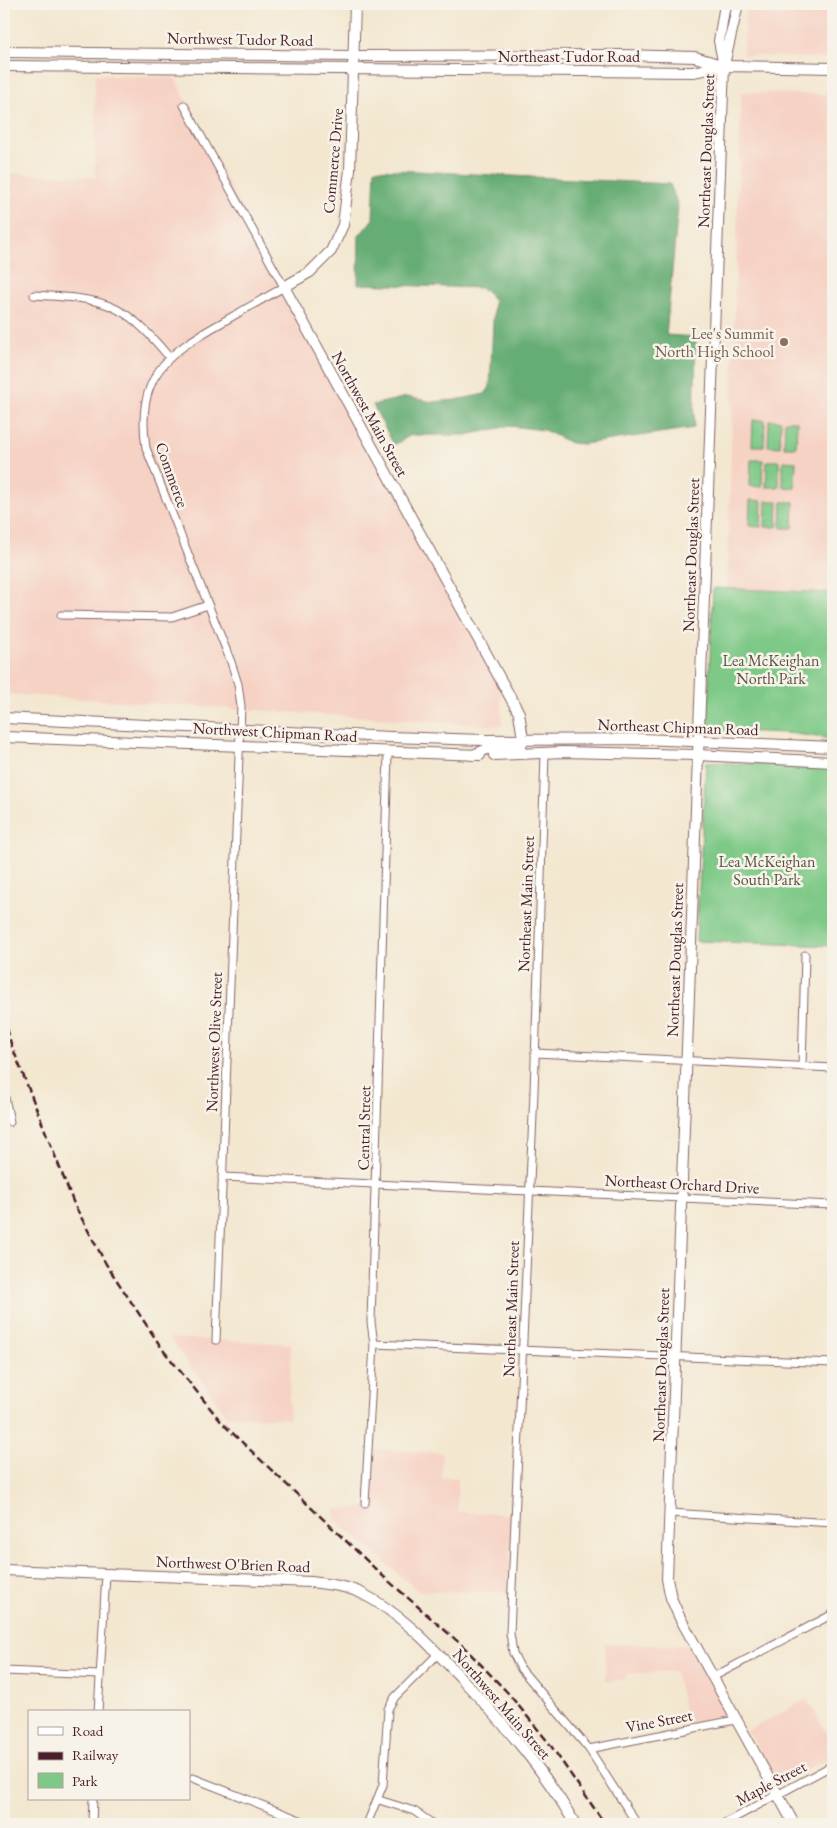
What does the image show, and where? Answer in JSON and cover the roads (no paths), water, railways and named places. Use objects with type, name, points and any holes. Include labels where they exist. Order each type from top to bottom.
[{"type":"main road","points":[[354,4],[354,70]]},
{"type":"main road","name":"Northeast Douglas Street","points":[[724,66],[719,40],[725,4]]},
{"type":"main road","name":"Northeast Douglas Street","points":[[738,4],[724,66],[667,1579],[671,1598],[735,1720],[794,1824]]},
{"type":"main road","name":"Northwest Tudor Road","points":[[4,52],[476,56]]},
{"type":"main road","points":[[167,53],[171,68]]},
{"type":"main road","points":[[601,71],[618,63],[621,55]]},
{"type":"main road","name":"Northeast Tudor Road","points":[[476,56],[621,55],[695,57],[724,66]]},
{"type":"main road","name":"Northwest Tudor Road","points":[[4,66],[414,71]]},
{"type":"main road","name":"Northeast Tudor Road","points":[[414,71],[694,72],[724,66],[833,68]]},
{"type":"main road","name":"Commerce Drive","points":[[284,287],[310,272],[332,251],[343,225],[350,170],[354,70]]},
{"type":"main road","name":"Northwest Main Street","points":[[284,287],[519,713],[523,739]]},
{"type":"main road","name":"Northwest Chipman Road","points":[[4,718],[456,739],[523,739]]},
{"type":"main road","name":"Northwest Chipman Road","points":[[4,737],[240,745],[388,753],[545,754]]},
{"type":"main road","points":[[473,755],[487,749],[521,746],[523,739]]},
{"type":"main road","name":"Northeast Chipman Road","points":[[523,739],[699,741],[833,747]]},
{"type":"main road","name":"Northeast Chipman Road","points":[[545,754],[698,755],[833,762]]},
{"type":"main road","name":"Northwest O'Brien Road","points":[[4,1570],[303,1581],[338,1586],[361,1593],[391,1610],[438,1654]]},
{"type":"main road","name":"Northwest Main Street","points":[[438,1654],[525,1749],[575,1824]]},
{"type":"street","name":"Northwest Main Street","points":[[184,105],[284,287]]},
{"type":"street","name":"Commerce","points":[[240,730],[241,706],[238,684],[146,448],[142,426],[143,408],[153,381],[169,357],[184,344],[284,287]]},
{"type":"street","points":[[34,295],[81,298],[102,302],[121,310],[138,322],[169,357]]},
{"type":"street","points":[[61,615],[172,617],[208,605]]},
{"type":"street","name":"Northwest Olive Street","points":[[216,1340],[240,730]]},
{"type":"street","name":"Central Street","points":[[364,1503],[374,1344],[371,1322],[376,1185],[378,1033],[388,753]]},
{"type":"street","name":"Northeast Main Street","points":[[545,754],[512,1646],[521,1669],[589,1749],[637,1824]]},
{"type":"street","points":[[802,1067],[805,955]]},
{"type":"street","points":[[535,1053],[833,1068]]},
{"type":"street","points":[[4,1093],[10,1122]]},
{"type":"street","name":"Northeast Orchard Drive","points":[[222,1177],[833,1205]]},
{"type":"street","points":[[374,1344],[833,1363]]},
{"type":"street","points":[[670,1513],[833,1523]]},
{"type":"street","points":[[98,1710],[106,1574]]},
{"type":"street","points":[[713,1676],[833,1614]]},
{"type":"street","points":[[367,1824],[379,1800],[383,1785],[388,1709],[395,1697],[438,1654]]},
{"type":"street","points":[[4,1671],[100,1675]]},
{"type":"street","name":"Vine Street","points":[[589,1749],[735,1720]]},
{"type":"street","name":"Maple Street","points":[[723,1824],[833,1765]]},
{"type":"street","points":[[193,1778],[310,1824]]},
{"type":"street","points":[[92,1824],[93,1800]]},
{"type":"street","points":[[379,1800],[414,1811],[433,1824]]},
{"type":"railway","points":[[4,1016],[11,1044],[74,1204],[106,1264],[163,1350],[223,1424],[384,1577],[463,1646],[508,1693],[549,1743],[605,1824]]},
{"type":"place","name":"Lee's Summit North High School","points":[[784,342]]},
{"type":"park label","name":"Lea McKeighan North Park","points":[[771,669]]},
{"type":"park label","name":"Lea McKeighan South Park","points":[[767,870]]}]
